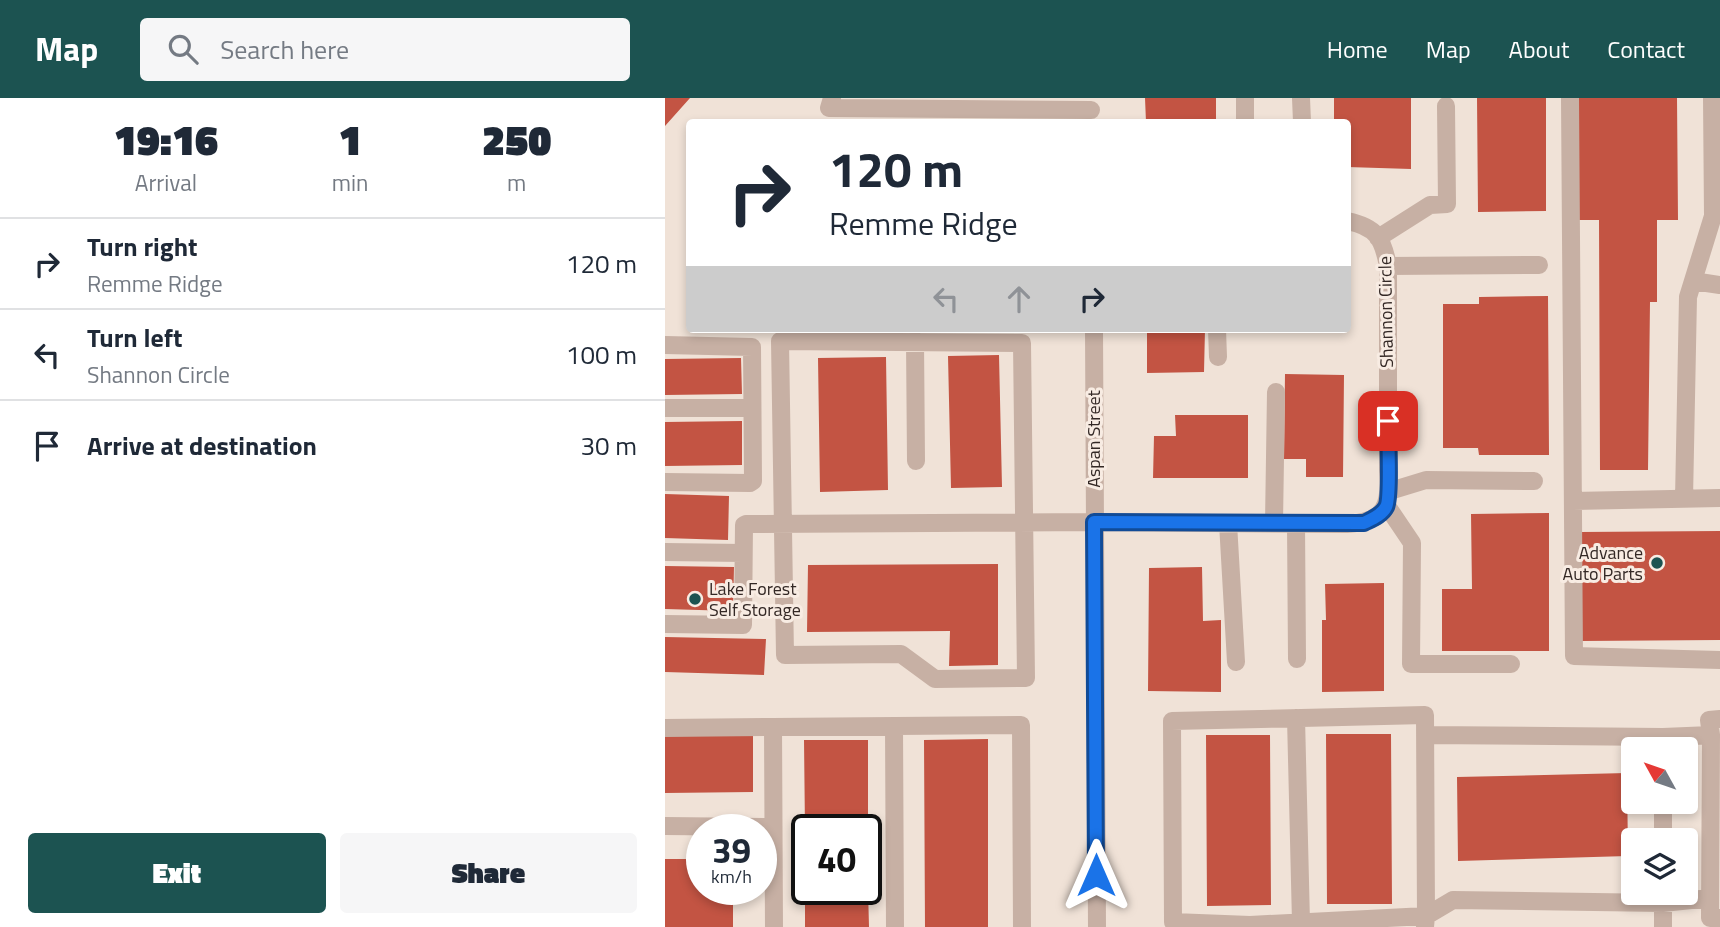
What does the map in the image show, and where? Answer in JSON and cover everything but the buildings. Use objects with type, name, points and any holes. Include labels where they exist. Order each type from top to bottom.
[{"type":"street","points":[[832,98],[829,108],[950,104],[1091,110]]},
{"type":"street","points":[[1245,98],[1245,119]]},
{"type":"street","points":[[1301,98],[1302,119]]},
{"type":"street","points":[[1570,98],[1574,656],[1720,660]]},
{"type":"street","points":[[1684,499],[1688,297],[1713,216],[1712,98]]},
{"type":"street","points":[[1351,222],[1360,224],[1375,235],[1430,205],[1447,204],[1446,106]]},
{"type":"street","name":"Shannon Circle","points":[[1375,235],[1384,243],[1388,266],[1388,470],[1384,505]]},
{"type":"street","points":[[1388,266],[1539,265]]},
{"type":"street","points":[[1693,281],[1720,285]]},
{"type":"street","name":"Aspan Street","points":[[1094,333],[1097,927]]},
{"type":"street","points":[[1217,333],[1218,357]]},
{"type":"street","points":[[781,341],[1022,343],[1024,523],[1027,678],[935,679],[901,654],[785,655],[781,341]]},
{"type":"street","points":[[915,341],[916,461]]},
{"type":"street","points":[[665,345],[751,346],[752,408],[751,482],[665,482]]},
{"type":"street","points":[[1275,523],[1276,392]]},
{"type":"street","points":[[665,408],[752,408]]},
{"type":"street","points":[[665,624],[743,625],[744,525],[1364,523],[1384,505],[1426,480],[1534,481]]},
{"type":"street","points":[[1573,501],[1720,498]]},
{"type":"street","points":[[1384,505],[1412,543],[1411,664],[1511,664]]},
{"type":"street","points":[[1228,523],[1236,662]]},
{"type":"street","points":[[1296,524],[1297,659]]},
{"type":"street","points":[[665,552],[743,554]]},
{"type":"street","points":[[1425,921],[1425,715],[1172,721],[1173,922],[1250,926],[1301,922],[1425,921],[1453,901],[1621,899]]},
{"type":"street","points":[[1296,718],[1301,922]]},
{"type":"street","points":[[665,727],[1021,725],[1022,927]]},
{"type":"street","points":[[894,726],[895,927]]},
{"type":"street","points":[[773,727],[773,814]]},
{"type":"street","points":[[1683,737],[1716,727],[1710,918],[1720,918]]},
{"type":"street","points":[[1425,735],[1621,742]]},
{"type":"street","points":[[665,826],[686,826]]},
{"type":"street","points":[[1698,898],[1710,898]]},
{"type":"street","points":[[774,905],[774,927]]},
{"type":"street","points":[[1663,905],[1663,927]]},
{"type":"place","name":"Advance Auto Parts","points":[[1657,563]]},
{"type":"place","name":"Lake Forest Self Storage","points":[[695,599]]},
{"type":"route","points":[[1096,875],[1094,522],[1364,523],[1375,518],[1387,506],[1390,491],[1388,421]]}]
